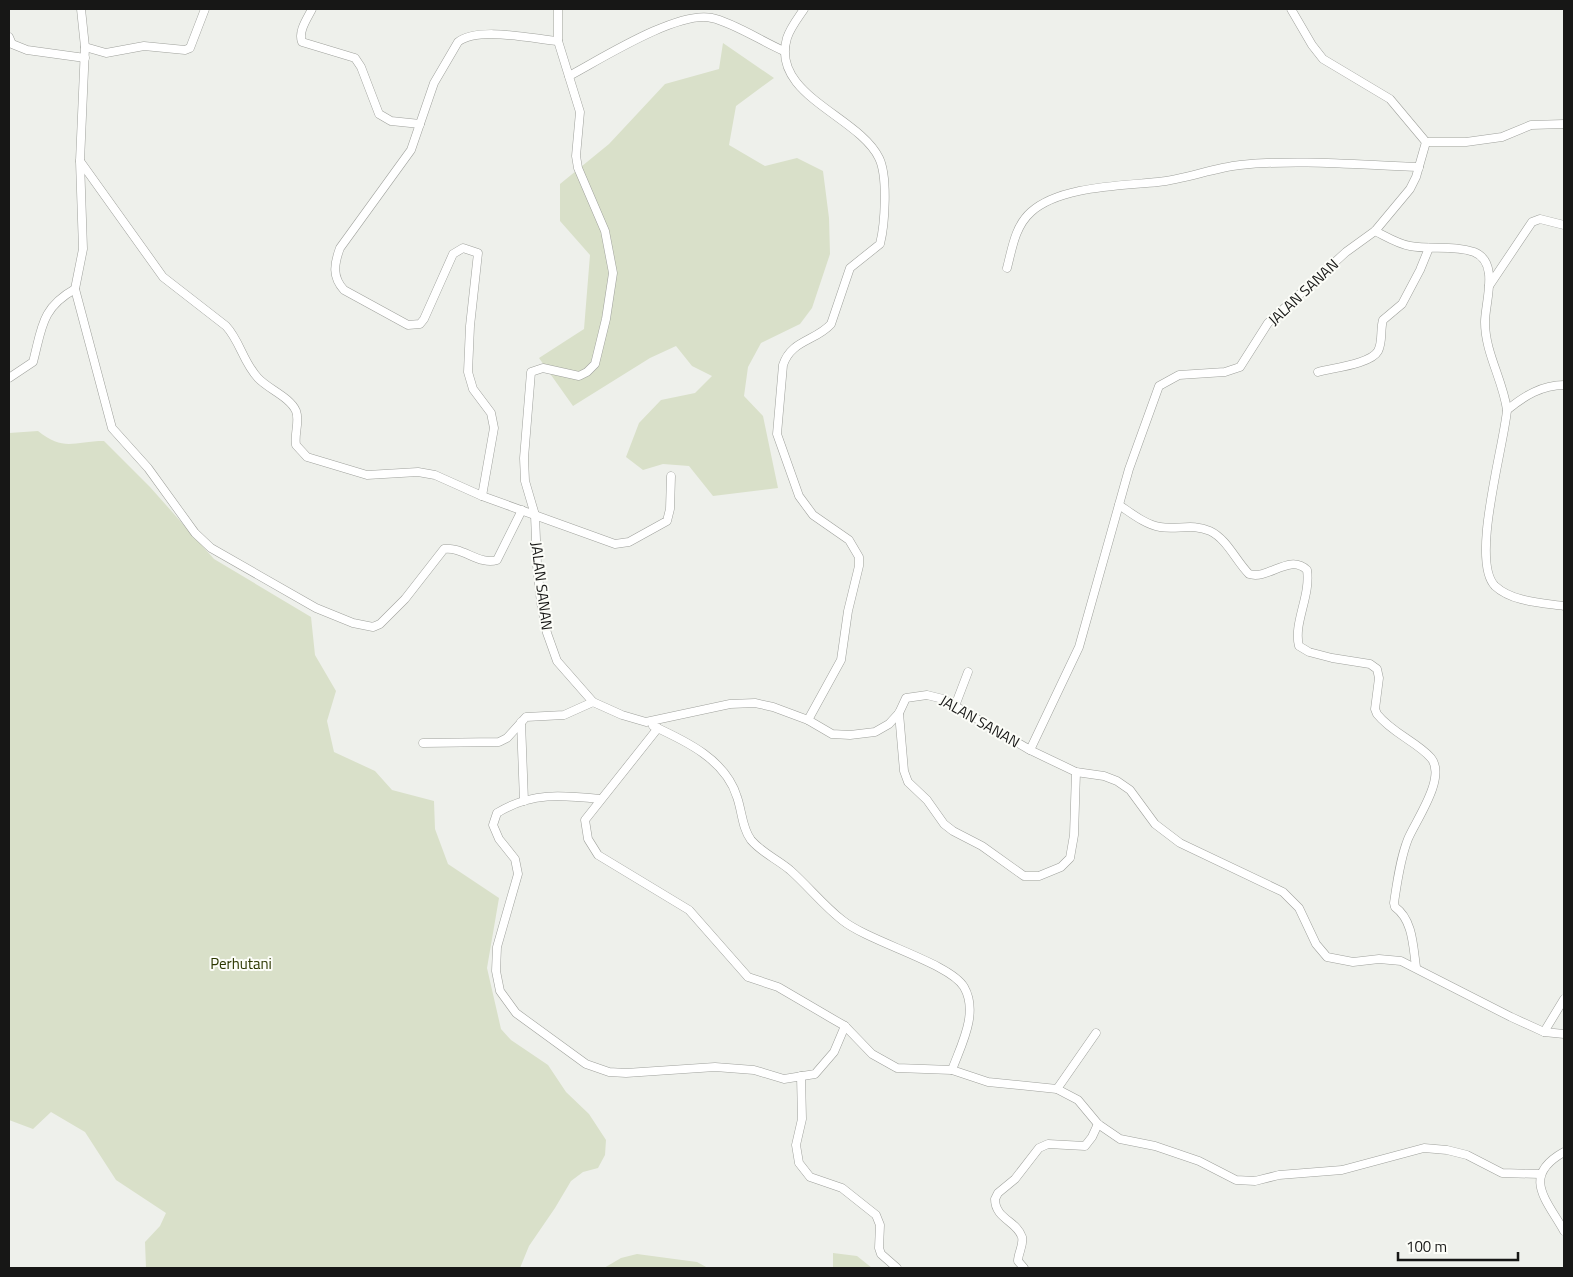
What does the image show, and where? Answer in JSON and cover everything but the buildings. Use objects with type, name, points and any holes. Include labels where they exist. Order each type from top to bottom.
[{"type":"street","points":[[81,9],[85,47],[80,161],[83,249],[75,289],[108,415],[119,437],[148,468],[202,541],[316,608],[364,626],[373,627],[380,624],[405,599],[444,548],[456,549],[486,560],[497,560],[522,510]]},
{"type":"street","points":[[85,47],[106,53],[144,46],[185,50],[190,48],[205,9]]},
{"type":"street","points":[[312,9],[302,30],[302,42],[355,58],[361,67],[379,114],[391,121],[420,124]]},
{"type":"street","name":"JALAN SANAN","points":[[558,9],[558,41],[580,112],[576,156],[578,168],[605,231],[613,272],[606,318],[595,364],[580,376],[543,368],[531,372],[524,458],[525,481],[535,515],[536,565],[541,603],[552,651],[557,661],[593,702],[622,716],[646,722],[730,704],[756,703],[808,720],[832,734],[850,735],[875,732],[890,724],[899,713],[906,698],[936,696],[1030,750],[1079,647],[1129,469],[1159,386],[1179,375],[1225,372],[1240,367],[1268,323],[1346,252],[1376,231],[1410,189],[1426,142]]},
{"type":"street","points":[[804,9],[791,29],[784,51],[785,61],[797,84],[865,138],[873,148],[883,171],[884,184],[880,244],[850,268],[831,324],[826,330],[798,344],[786,357],[783,365],[777,434],[799,496],[813,515],[849,540],[859,557],[859,566],[848,611],[841,660],[808,720]]},
{"type":"street","points":[[1291,9],[1312,45],[1323,59],[1390,99],[1400,108],[1426,142],[1466,142],[1502,137],[1531,125],[1564,124]]},
{"type":"street","points":[[569,76],[659,30],[688,18],[712,18],[784,51]]},
{"type":"street","points":[[482,496],[494,428],[491,413],[474,389],[468,372],[470,326],[478,253],[463,248],[453,254],[424,320],[414,326],[408,325],[344,290],[338,283],[335,273],[336,259],[340,248],[411,150],[434,83],[458,42],[464,37],[482,34],[558,41]]},
{"type":"street","points":[[9,36],[12,44],[27,50],[85,58]]},
{"type":"street","points":[[80,161],[158,271],[226,326],[233,335],[242,356],[259,380],[292,405],[297,417],[295,438],[300,451],[307,457],[367,475],[427,473],[482,496],[607,542],[630,542],[666,521],[670,509],[671,476]]},
{"type":"street","points":[[1008,268],[1015,238],[1030,213],[1061,196],[1078,192],[1171,180],[1241,165],[1294,163],[1419,167]]},
{"type":"street","points":[[1489,286],[1532,222],[1540,219],[1564,225]]},
{"type":"street","points":[[1376,231],[1399,243],[1429,248],[1459,249],[1477,253],[1486,263],[1489,286],[1485,332],[1491,357],[1504,390],[1508,410],[1487,534],[1485,557],[1488,575],[1495,586],[1508,595],[1564,606]]},
{"type":"street","points":[[1318,372],[1362,362],[1376,354],[1380,346],[1382,320],[1402,304],[1429,248]]},
{"type":"street","points":[[9,378],[33,362],[39,331],[46,317],[62,297],[75,289]]},
{"type":"street","points":[[1508,410],[1526,395],[1542,389],[1564,385]]},
{"type":"street","points":[[1119,505],[1152,525],[1160,527],[1196,527],[1211,531],[1220,538],[1249,574],[1258,575],[1291,564],[1303,566],[1307,570],[1308,589],[1297,635],[1299,646],[1309,652],[1370,664],[1377,669],[1379,678],[1375,709],[1377,714],[1430,757],[1434,764],[1433,786],[1408,840],[1394,903],[1395,907],[1403,913],[1411,932],[1416,967]]},
{"type":"street","points":[[955,706],[968,672]]},
{"type":"street","points":[[423,743],[499,742],[507,738],[526,717],[564,715],[593,702]]},
{"type":"street","points":[[899,713],[904,771],[908,782],[927,800],[939,817],[953,831],[982,846],[1024,876],[1039,876],[1061,867],[1070,858],[1074,836],[1076,772]]},
{"type":"street","points":[[521,722],[524,801]]},
{"type":"street","points":[[646,722],[718,764],[737,795],[750,838],[758,847],[788,868],[843,920],[875,939],[943,970],[963,985],[968,994],[970,1017],[952,1070]]},
{"type":"street","points":[[658,728],[585,820],[588,839],[598,855],[688,910],[748,977],[778,987],[845,1026],[872,1054],[897,1068],[952,1070],[988,1082],[1057,1089],[1078,1100],[1098,1124],[1120,1139],[1155,1146],[1199,1161],[1236,1180],[1247,1182],[1279,1175],[1342,1170],[1424,1148],[1447,1150],[1466,1155],[1502,1173],[1540,1174],[1564,1152]]},
{"type":"street","points":[[1030,750],[1076,772],[1104,776],[1123,784],[1155,824],[1180,843],[1283,892],[1299,908],[1316,944],[1327,957],[1353,962],[1391,959],[1416,967],[1511,1018],[1544,1032],[1564,1034]]},
{"type":"street","points":[[600,799],[558,795],[524,801],[497,813],[493,825],[499,839],[517,865],[516,881],[497,947],[496,971],[500,991],[516,1014],[586,1064],[609,1072],[626,1073],[715,1067],[754,1070],[784,1079],[815,1074],[834,1052],[845,1026]]},
{"type":"street","points":[[1544,1032],[1564,1000]]},
{"type":"street","points":[[1057,1089],[1096,1033]]},
{"type":"street","points":[[801,1076],[802,1119],[796,1145],[799,1163],[810,1177],[842,1188],[876,1215],[880,1225],[879,1248],[881,1254],[897,1268]]},
{"type":"street","points":[[1024,1268],[1018,1261],[1022,1241],[1021,1234],[997,1212],[995,1199],[998,1193],[1015,1179],[1039,1148],[1048,1144],[1085,1146],[1098,1124]]},
{"type":"street","points":[[1540,1174],[1541,1188],[1564,1231]]},
{"type":"green space","points":[[723,43],[774,78],[736,106],[729,145],[765,166],[797,158],[823,171],[829,218],[830,254],[812,308],[800,324],[761,343],[748,367],[744,396],[763,416],[778,488],[713,496],[689,466],[663,464],[643,470],[626,457],[639,423],[661,400],[695,393],[712,376],[692,366],[676,346],[650,358],[573,406],[539,358],[584,329],[590,255],[560,221],[560,184],[609,144],[665,84],[719,69]]},
{"type":"green space","name":"Perhutani","points":[[38,431],[62,443],[104,441],[150,487],[214,559],[311,617],[315,655],[336,691],[327,721],[334,752],[375,771],[392,790],[434,801],[435,829],[448,864],[499,898],[487,968],[501,1029],[511,1040],[548,1065],[566,1092],[589,1114],[606,1140],[605,1155],[598,1168],[583,1172],[571,1181],[529,1246],[520,1268],[146,1268],[145,1242],[160,1226],[166,1213],[116,1180],[85,1132],[51,1112],[33,1129],[9,1120],[9,433]]},
{"type":"green space","points":[[833,1253],[857,1256],[872,1268],[833,1268]]},
{"type":"green space","points":[[637,1254],[697,1262],[708,1268],[604,1268],[621,1258]]}]
